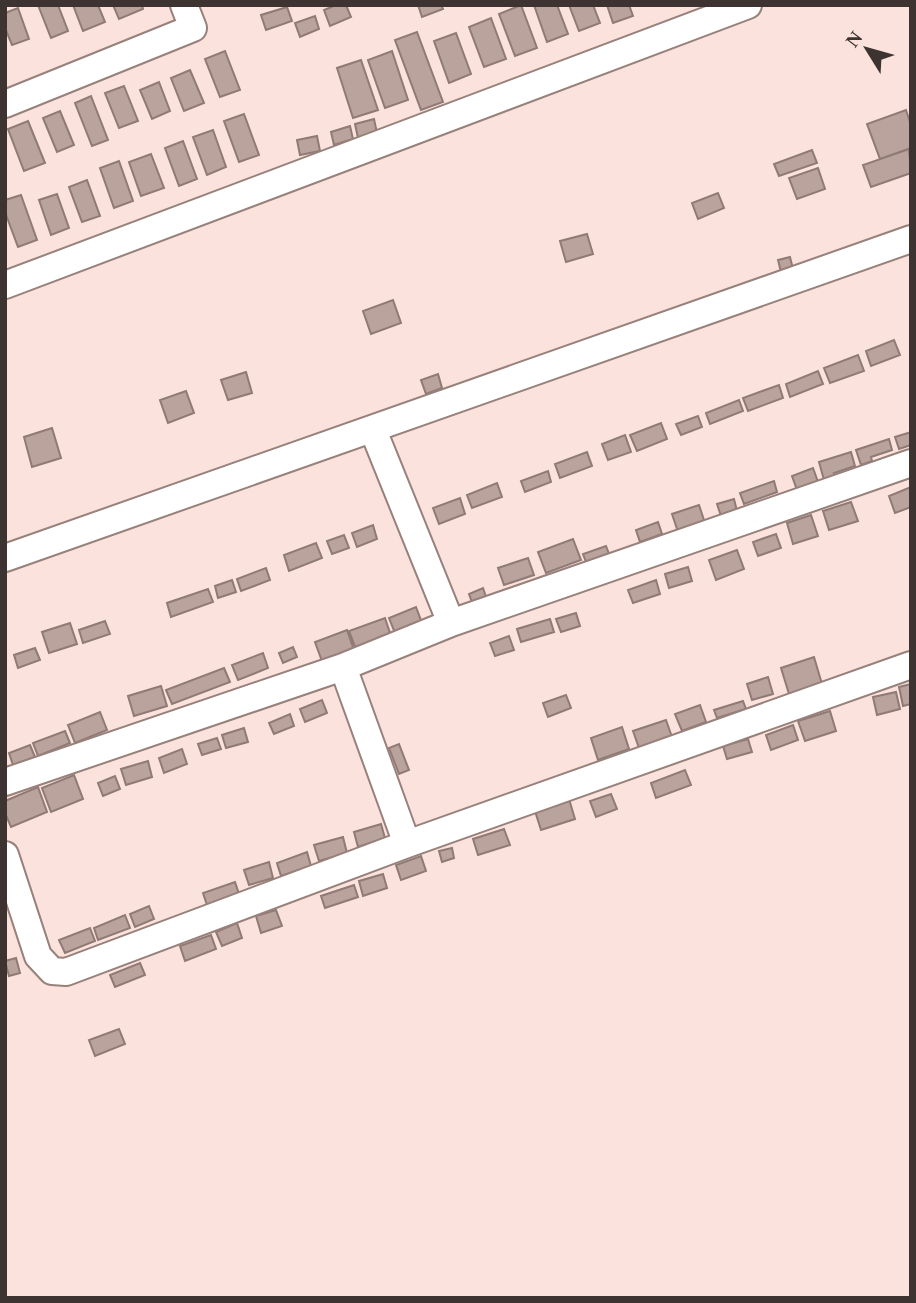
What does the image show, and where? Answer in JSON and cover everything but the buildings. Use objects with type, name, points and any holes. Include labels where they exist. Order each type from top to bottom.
[{"type":"street","points":[[5,104],[193,28],[184,5]]},
{"type":"street","points":[[5,285],[748,5]]},
{"type":"street","points":[[5,558],[911,239]]},
{"type":"street","points":[[373,430],[451,623]]},
{"type":"street","points":[[5,782],[343,667],[451,623],[911,463]]},
{"type":"street","points":[[5,855],[38,956],[52,971],[66,972],[407,844],[911,665]]},
{"type":"street","points":[[343,667],[407,844]]}]
